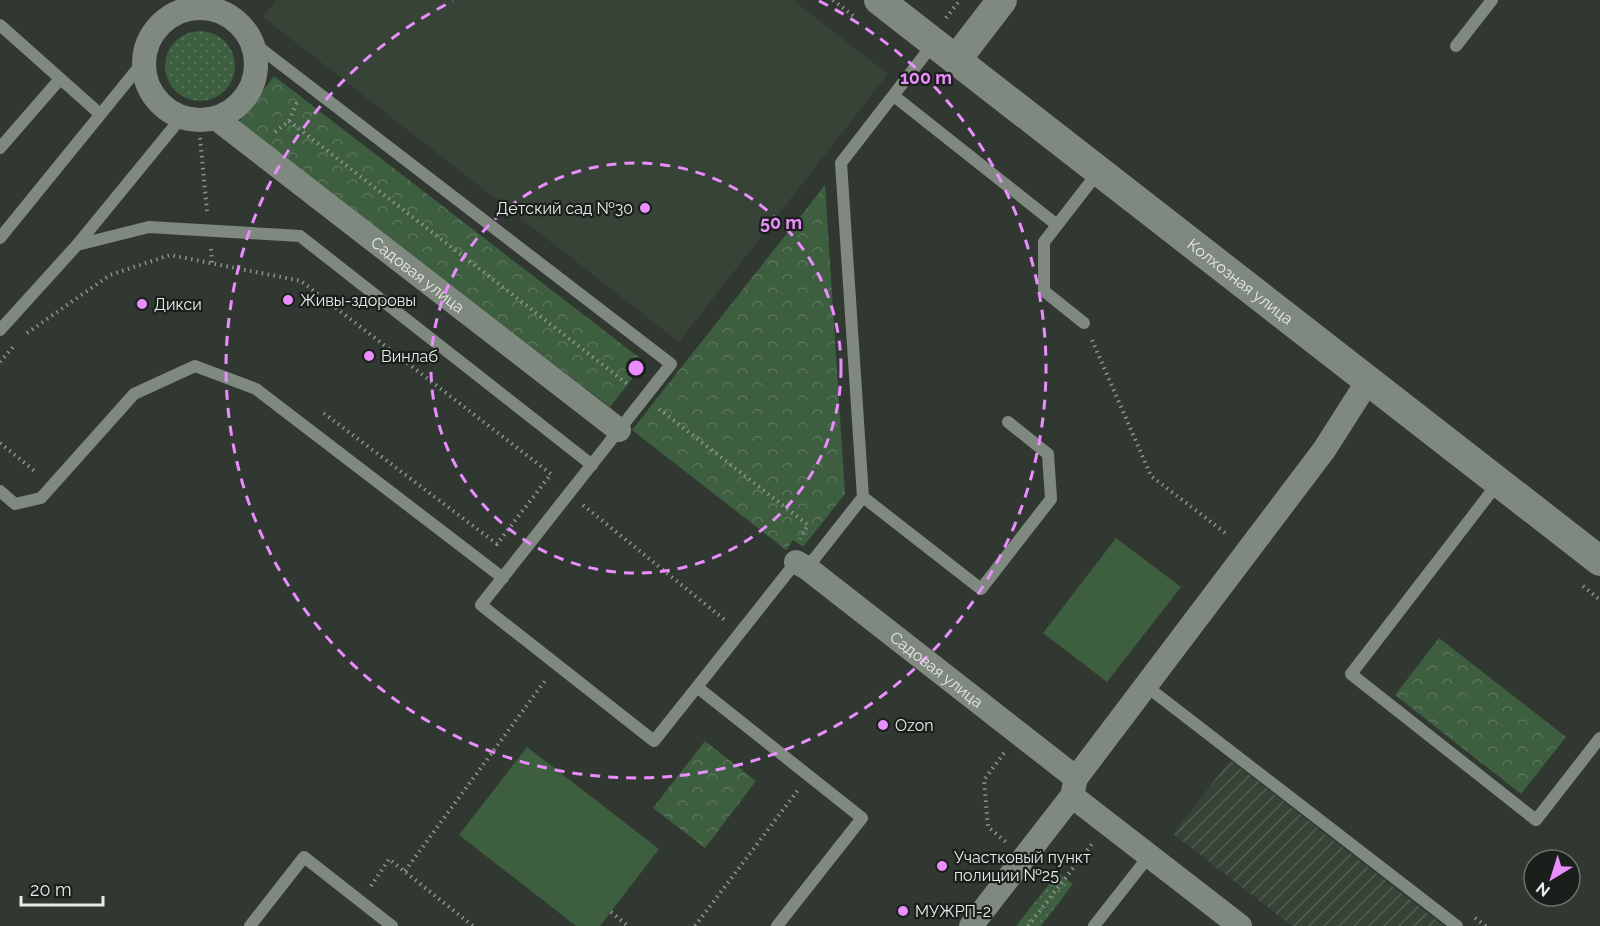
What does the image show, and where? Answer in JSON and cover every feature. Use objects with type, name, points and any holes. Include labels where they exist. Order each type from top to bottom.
[{"type":"street","name":"Колхозная улица","points":[[879,0],[1600,561]]},
{"type":"street","points":[[945,51],[1002,0]]},
{"type":"street","points":[[163,7],[233,7],[252,42],[256,61],[254,80],[247,96],[234,110],[199,119],[164,109],[152,96],[144,79],[143,62],[147,42],[157,26],[163,7]]},
{"type":"street","name":"Садовая улица","points":[[199,119],[254,147],[619,430]]},
{"type":"street","points":[[971,926],[1146,686],[1324,450],[1368,381]]},
{"type":"street","name":"Садовая улица","points":[[801,565],[1074,787],[1149,856],[1240,926]]},
{"type":"lane","points":[[1456,46],[1491,0]]},
{"type":"lane","points":[[0,25],[100,114]]},
{"type":"lane","points":[[252,42],[671,364],[481,605],[654,741],[801,565],[863,497],[841,164],[894,96],[945,51]]},
{"type":"lane","points":[[0,238],[143,62]]},
{"type":"lane","points":[[0,148],[60,79]]},
{"type":"lane","points":[[894,96],[1057,225]]},
{"type":"lane","points":[[0,330],[77,245],[199,119]]},
{"type":"lane","points":[[1084,323],[1044,291],[1044,242],[1100,171]]},
{"type":"lane","points":[[77,245],[149,227],[300,236],[592,465]]},
{"type":"lane","points":[[0,492],[15,504],[41,498],[134,394],[195,366],[256,389],[503,578]]},
{"type":"lane","points":[[863,497],[981,589],[1051,499],[1048,454],[1008,422]]},
{"type":"lane","points":[[1499,482],[1351,674],[1536,820],[1600,738]]},
{"type":"lane","points":[[1146,686],[1457,926]]},
{"type":"lane","points":[[697,687],[862,818],[777,926]]},
{"type":"lane","points":[[1094,926],[1149,856]]},
{"type":"lane","points":[[250,926],[304,857],[392,926]]},
{"type":"path","points":[[254,147],[290,121],[305,83]]},
{"type":"path","points":[[199,119],[212,263]]},
{"type":"path","points":[[1084,323],[1151,476],[1248,550]]},
{"type":"path","points":[[405,871],[557,664]]},
{"type":"path","points":[[1006,750],[984,780],[987,827],[1010,845]]},
{"type":"path","points":[[695,926],[809,776]]},
{"type":"path","points":[[1028,926],[1092,844]]},
{"type":"path","points":[[360,901],[389,859],[473,926]]},
{"type":"path","points":[[611,912],[628,926]]},
{"type":"shaded area","name":"Детский сад №30","points":[[276,0],[793,0],[888,74],[679,342],[263,17]]},
{"type":"shaded area","points":[[1230,760],[1444,926],[1292,926],[1173,834]]},
{"type":"green space","points":[[200,31],[213,34],[225,41],[232,53],[235,66],[232,79],[225,91],[213,98],[200,101],[187,98],[175,91],[168,79],[165,66],[168,53],[175,41],[187,34]]},
{"type":"green space","points":[[274,76],[645,362],[610,407],[239,122]]},
{"type":"green space","points":[[825,185],[845,494],[803,547],[793,540],[786,550],[632,430]]},
{"type":"green space","points":[[1116,538],[1181,587],[1107,682],[1043,633]]},
{"type":"green space","points":[[1439,638],[1566,737],[1521,794],[1395,695]]},
{"type":"green space","points":[[705,741],[756,781],[705,848],[653,808]]},
{"type":"green space","points":[[527,747],[659,849],[600,926],[576,926],[459,835]]},
{"type":"green space","points":[[1058,873],[1073,884],[1041,926],[1016,926]]},
{"type":"place","name":"Детский сад №30","points":[[645,208]]},
{"type":"place","name":"Живы-здоровы","points":[[288,300]]},
{"type":"place","name":"Дикси","points":[[142,304]]},
{"type":"place","name":"Винлаб","points":[[369,356]]},
{"type":"place","name":"Ozon","points":[[883,725]]},
{"type":"place","name":"Участковый пункт полиции №25","points":[[942,866]]},
{"type":"place","name":"МУЖРП-2","points":[[903,911]]}]
